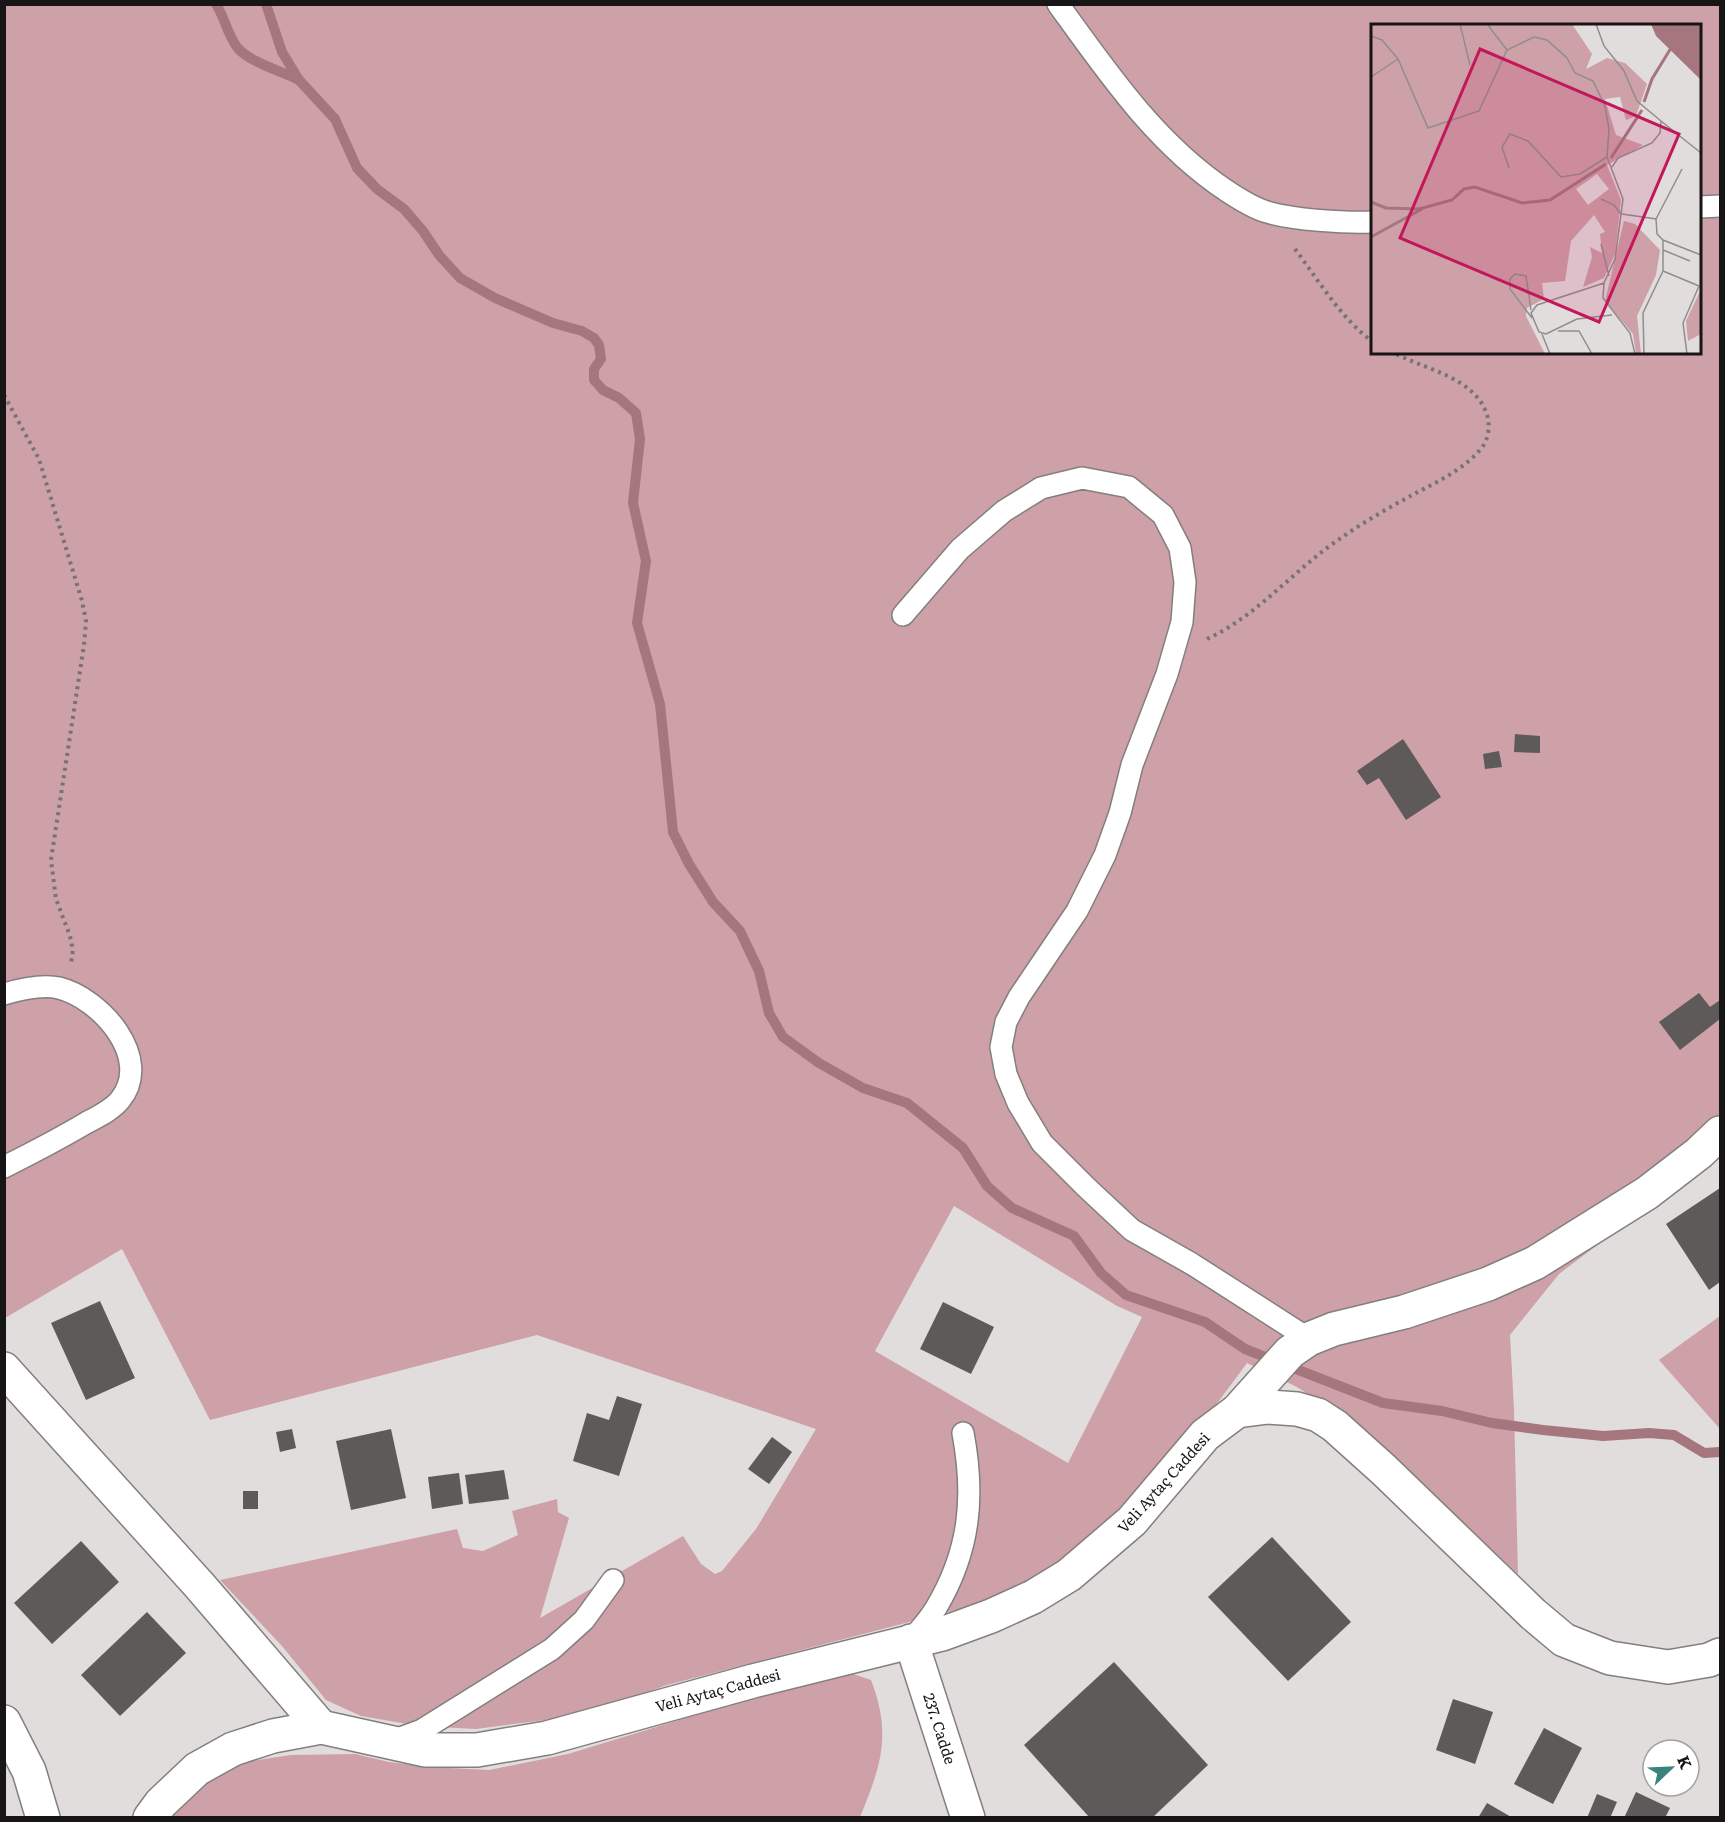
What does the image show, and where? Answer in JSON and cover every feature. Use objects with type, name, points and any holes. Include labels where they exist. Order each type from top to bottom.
[{"type":"street","points":[[1297,1410],[1287,1401],[1278,1387],[1291,1354],[1334,1329],[1414,1309],[1488,1284],[1535,1263],[1647,1192],[1699,1153],[1720,1133]]},
{"type":"street","name":"Veli Aytaç Caddesi","points":[[150,1818],[161,1803],[197,1769],[233,1749],[273,1736],[321,1727],[425,1750],[477,1750],[547,1738],[753,1681],[942,1634],[991,1616],[1033,1597],[1069,1575],[1132,1521],[1205,1435],[1237,1411],[1291,1354]]},
{"type":"street","points":[[4,1369],[200,1586],[321,1727]]},
{"type":"street","points":[[1237,1411],[1268,1407],[1297,1410],[1318,1415],[1335,1426],[1384,1470],[1533,1614],[1564,1640],[1610,1658],[1668,1667],[1709,1660],[1720,1655]]},
{"type":"street","name":"237. Cadde","points":[[910,1641],[968,1818]]},
{"type":"street","points":[[4,1722],[29,1771],[43,1818]]},
{"type":"lane","points":[[1058,4],[1135,106],[1177,150],[1211,180],[1240,200],[1267,212],[1296,218],[1371,222]]},
{"type":"lane","points":[[1701,207],[1720,206]]},
{"type":"lane","points":[[903,615],[960,549],[1004,511],[1041,488],[1082,478],[1128,487],[1163,515],[1180,548],[1185,582],[1182,622],[1174,652],[1132,765],[1120,813],[1105,855],[1077,911],[1019,997],[1006,1022],[1000,1047],[1005,1074],[1018,1103],[1042,1143],[1132,1230],[1192,1264],[1291,1354]]},
{"type":"lane","points":[[4,994],[43,986],[59,988],[75,995],[100,1011],[121,1035],[130,1059],[129,1082],[120,1100],[101,1114],[4,1167]]},
{"type":"lane","points":[[910,1641],[935,1610],[952,1579],[963,1551],[969,1516],[970,1490],[963,1433]]},
{"type":"lane","points":[[388,1742],[422,1730],[552,1649],[584,1620],[613,1580]]},
{"type":"path","points":[[1267,212],[1327,293],[1371,340]]},
{"type":"path","points":[[1174,652],[1224,631],[1338,540],[1459,470],[1481,448],[1489,433],[1486,412],[1475,392],[1459,382],[1396,354]]},
{"type":"path","points":[[4,395],[39,459],[86,621],[51,860],[56,899],[73,950],[71,962],[59,988]]},
{"type":"shaded area","points":[[4,5],[1720,5],[1720,1152],[1559,1274],[1510,1335],[1518,1574],[1459,1521],[1376,1440],[1297,1387],[1247,1363],[1207,1417],[1148,1488],[1070,1555],[1020,1587],[975,1605],[667,1685],[584,1715],[476,1729],[419,1726],[361,1716],[326,1700],[282,1646],[220,1580],[457,1529],[463,1548],[483,1551],[518,1535],[512,1511],[557,1499],[558,1512],[569,1518],[540,1618],[683,1536],[701,1564],[715,1574],[722,1571],[756,1529],[816,1429],[537,1335],[210,1420],[122,1249],[5,1318]],"holes":[[[954,1206],[1117,1306],[1142,1317],[1068,1463],[875,1351]]]},
{"type":"shaded area","points":[[1720,1316],[1720,1429],[1659,1360]]},
{"type":"shaded area","points":[[850,1673],[871,1680],[881,1717],[881,1750],[878,1765],[860,1817],[168,1818],[215,1775],[243,1762],[291,1755],[355,1754],[389,1762],[430,1767],[489,1770],[568,1754],[761,1695]]},
{"type":"building","points":[[1515,734],[1540,736],[1540,753],[1514,752]]},
{"type":"building","points":[[1403,739],[1441,797],[1406,820],[1379,778],[1367,785],[1357,771]]},
{"type":"building","points":[[1499,751],[1502,767],[1485,769],[1483,754]]},
{"type":"building","points":[[1699,993],[1710,1007],[1720,1000],[1720,1019],[1680,1050],[1659,1022]]},
{"type":"building","points":[[1720,1188],[1720,1282],[1709,1290],[1666,1224]]},
{"type":"building","points":[[100,1301],[135,1378],[86,1400],[51,1323]]},
{"type":"building","points":[[943,1302],[994,1327],[971,1374],[920,1349]]},
{"type":"building","points":[[617,1396],[642,1404],[619,1476],[573,1461],[587,1413],[609,1420]]},
{"type":"building","points":[[292,1429],[296,1448],[280,1452],[276,1432]]},
{"type":"building","points":[[391,1429],[406,1498],[351,1510],[336,1441]]},
{"type":"building","points":[[772,1437],[792,1452],[769,1484],[748,1469]]},
{"type":"building","points":[[504,1470],[509,1499],[469,1504],[465,1475]]},
{"type":"building","points":[[459,1473],[463,1504],[432,1509],[428,1477]]},
{"type":"building","points":[[243,1491],[258,1491],[258,1509],[243,1509]]},
{"type":"building","points":[[1272,1537],[1351,1622],[1288,1681],[1208,1597]]},
{"type":"building","points":[[81,1541],[119,1582],[52,1644],[14,1603]]},
{"type":"building","points":[[147,1612],[186,1653],[120,1716],[81,1675]]},
{"type":"building","points":[[1114,1662],[1208,1765],[1152,1818],[1090,1818],[1024,1745]]},
{"type":"building","points":[[1453,1699],[1493,1712],[1475,1764],[1436,1750]]},
{"type":"building","points":[[1544,1728],[1582,1748],[1553,1804],[1514,1784]]},
{"type":"building","points":[[1636,1792],[1641,1794],[1641,1798],[1649,1798],[1670,1808],[1665,1818],[1624,1818]]},
{"type":"building","points":[[1597,1794],[1617,1802],[1610,1818],[1587,1818]]},
{"type":"building","points":[[1487,1803],[1513,1818],[1478,1818]]},
{"type":"waterway","points":[[216,4],[231,37],[242,52],[299,80]]},
{"type":"waterway","points":[[266,4],[282,52],[299,80],[335,119],[357,168],[377,189],[404,209],[439,255],[460,278],[495,298],[553,323],[582,331],[594,338],[599,345],[601,359],[594,369],[594,380],[603,390],[619,398],[636,413],[640,439],[633,503],[646,561],[637,623],[660,704],[673,832],[689,864],[713,902],[740,931],[759,971],[769,1013],[783,1037],[819,1063],[863,1088],[907,1103],[963,1148],[987,1186],[1012,1208],[1074,1236],[1101,1273],[1126,1295],[1205,1322],[1245,1349],[1383,1403],[1442,1411],[1492,1423],[1543,1430],[1603,1436],[1649,1433],[1674,1435],[1704,1453],[1720,1452]]}]
